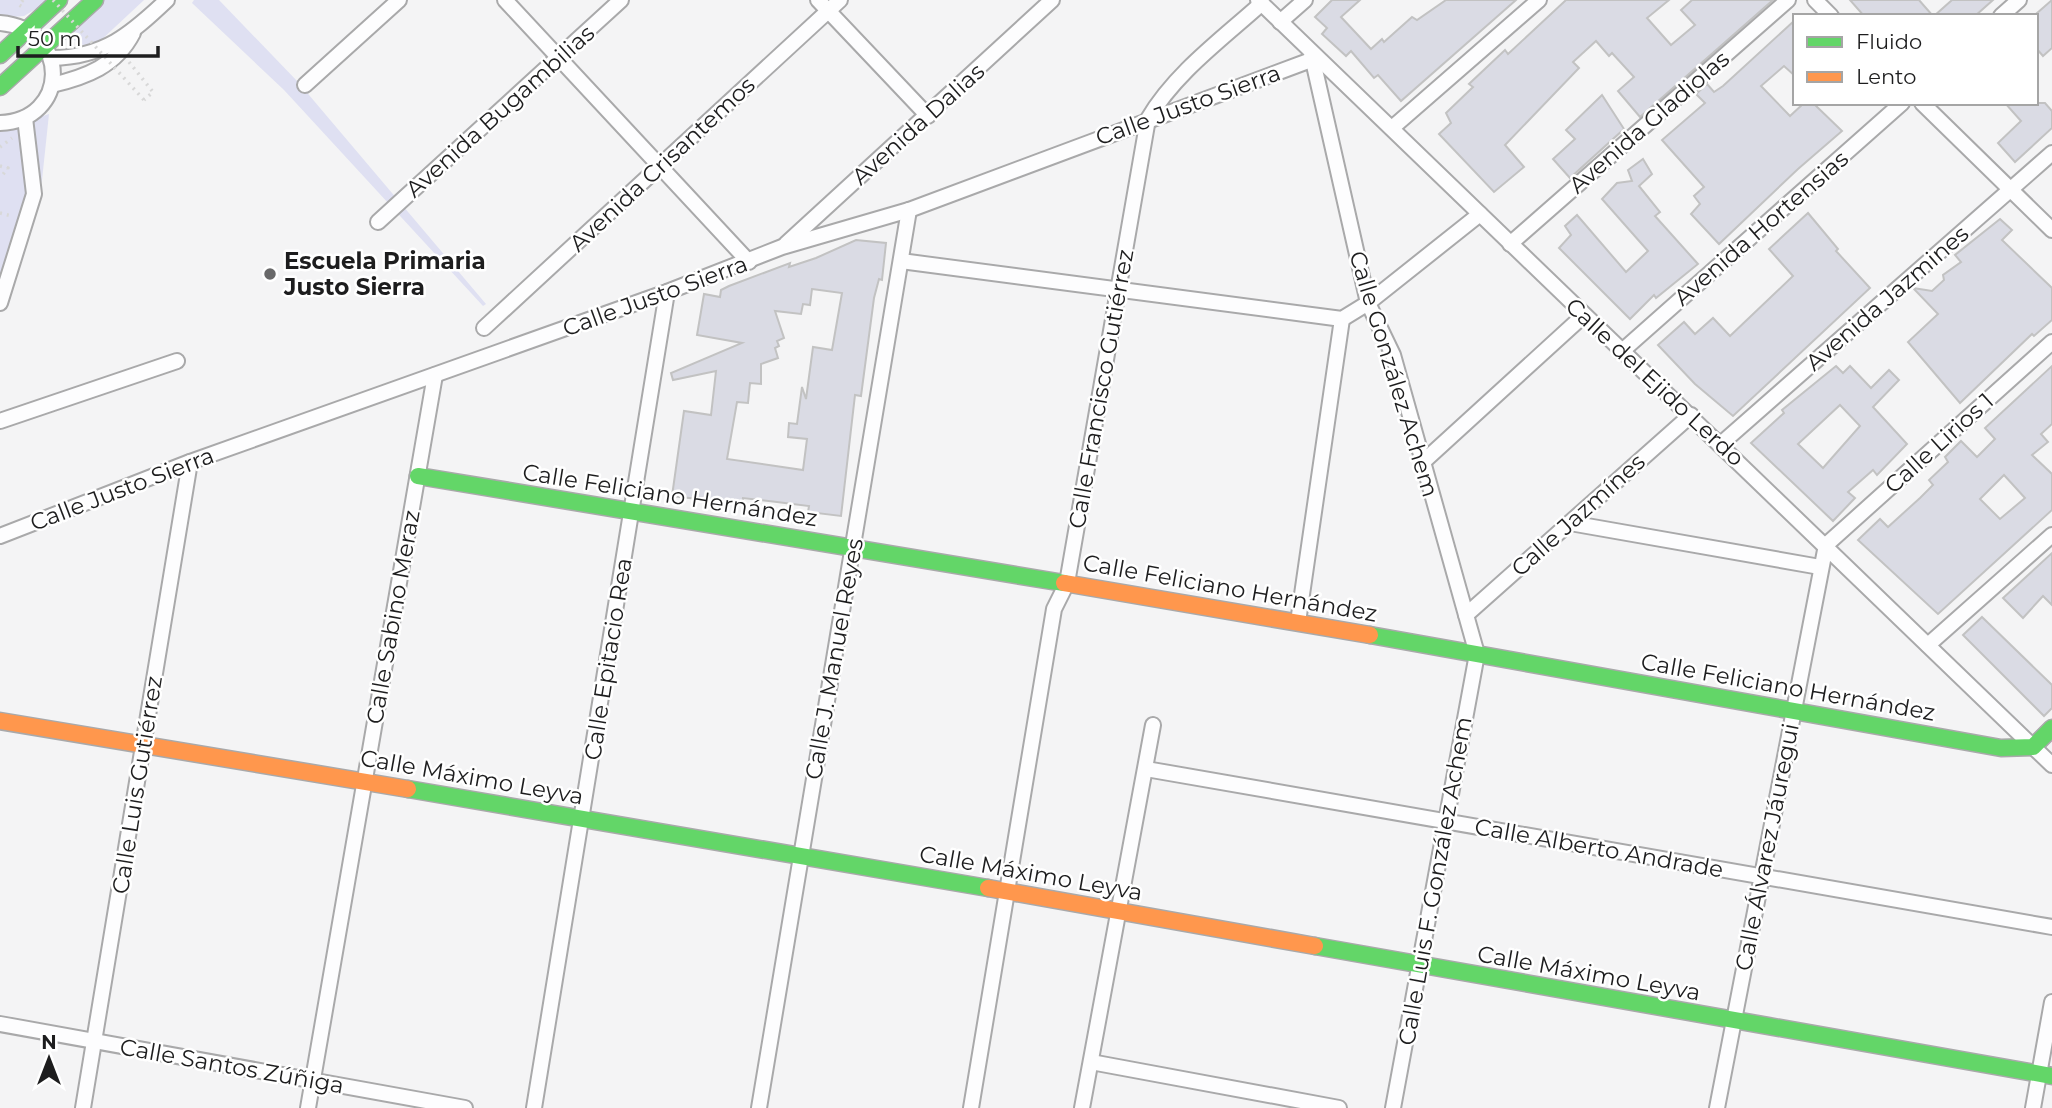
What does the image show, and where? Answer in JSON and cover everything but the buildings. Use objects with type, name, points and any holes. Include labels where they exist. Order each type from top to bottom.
[{"type":"street","points":[[0,55],[59,0]]},
{"type":"street","points":[[0,87],[49,52],[95,0]]},
{"type":"street","points":[[52,85],[80,78],[121,53],[134,32],[167,0]]},
{"type":"street","points":[[305,85],[399,0]]},
{"type":"street","points":[[505,0],[749,262]]},
{"type":"street","name":"Avenida Bugambilias","points":[[378,222],[621,0]]},
{"type":"street","name":"Avenida Crisantemos","points":[[484,328],[659,167],[823,5],[840,0]]},
{"type":"street","name":"Avenida Dalias","points":[[782,247],[1052,0]]},
{"type":"street","points":[[1280,22],[1305,0]]},
{"type":"street","points":[[1392,128],[1539,0]]},
{"type":"street","name":"Avenida Gladiolas","points":[[1510,244],[1788,0]]},
{"type":"street","points":[[1815,0],[1829,14]]},
{"type":"street","points":[[2003,14],[2019,0]]},
{"type":"street","name":"Calle del Ejido Lerdo","points":[[1260,2],[1311,55],[1392,128],[1620,352],[1722,443],[2052,765]]},
{"type":"street","name":"Calle Francisco Gutiérrez","points":[[971,1108],[1054,609],[1067,583],[1148,119],[1159,100],[1260,2]]},
{"type":"street","points":[[823,5],[928,116]]},
{"type":"street","points":[[0,23],[27,29],[49,52],[52,85],[46,99],[25,118],[0,123]]},
{"type":"street","points":[[49,52],[91,54],[134,32]]},
{"type":"street","name":"Calle Justo Sierra","points":[[0,536],[190,462],[667,292],[782,247],[909,210],[1311,55]]},
{"type":"street","name":"Calle González Achem","points":[[1311,55],[1368,303],[1393,355],[1477,654]]},
{"type":"street","name":"Avenida Hortensias","points":[[1620,352],[1900,105]]},
{"type":"street","points":[[1924,105],[2052,230]]},
{"type":"street","points":[[0,303],[34,194],[25,118]]},
{"type":"street","name":"Avenida Jazmines","points":[[1722,443],[2052,153]]},
{"type":"street","name":"Calle J. Manuel Reyes","points":[[759,1108],[909,210]]},
{"type":"street","points":[[901,261],[1342,319],[1368,303],[1480,214]]},
{"type":"street","name":"Calle Epitacio Rea","points":[[534,1108],[667,292]]},
{"type":"street","points":[[1423,462],[1583,316]]},
{"type":"street","points":[[1298,622],[1342,319]]},
{"type":"street","name":"Calle Lirios 1","points":[[1826,545],[2052,342]]},
{"type":"street","points":[[0,421],[177,361]]},
{"type":"street","name":"Calle Sabino Meraz","points":[[308,1108],[435,375]]},
{"type":"street","name":"Calle Jazmínes","points":[[1466,615],[1690,415]]},
{"type":"street","name":"Calle Luis Gutiérrez","points":[[83,1108],[190,462]]},
{"type":"street","name":"Calle Feliciano Hernández","points":[[418,476],[1298,622],[2001,748],[2033,747]]},
{"type":"street","points":[[1570,523],[1820,567]]},
{"type":"street","points":[[1928,645],[2052,535]]},
{"type":"street","name":"Calle Álvarez Jáuregui","points":[[1717,1108],[1826,545]]},
{"type":"street","name":"Calle Luis F. González Achem","points":[[1393,1108],[1477,654]]},
{"type":"street","name":"Calle Máximo Leyva","points":[[0,721],[801,855],[1733,1022],[2046,1075]]},
{"type":"street","points":[[1082,1108],[1153,725]]},
{"type":"street","points":[[2033,747],[2052,728]]},
{"type":"street","name":"Calle Alberto Andrade","points":[[1146,769],[2052,928]]},
{"type":"street","points":[[2033,1108],[2046,1075],[2052,1002]]},
{"type":"street","name":"Calle Santos Zúñiga","points":[[0,1024],[465,1108]]},
{"type":"street","points":[[1091,1062],[1339,1108]]},
{"type":"path","points":[[19,5],[23,0]]},
{"type":"path","points":[[53,0],[144,100],[153,92],[121,53]]},
{"type":"path","points":[[0,166],[8,168],[0,178]]},
{"type":"shaded area","points":[[0,0],[51,0],[24,16],[0,18]]},
{"type":"shaded area","points":[[103,0],[144,0],[99,42],[83,45],[69,37]]},
{"type":"shaded area","points":[[194,0],[219,0],[298,82],[486,304],[483,306],[284,90],[192,3]]},
{"type":"shaded area","points":[[49,114],[42,180],[5,304],[0,303],[0,120],[34,119]]},
{"type":"traffic: fast","points":[[0,55],[59,0]]},
{"type":"traffic: fast","points":[[0,87],[95,0]]},
{"type":"traffic: fast","points":[[418,476],[1064,583]]},
{"type":"traffic: fast","points":[[1370,635],[2001,748],[2033,747],[2052,728]]},
{"type":"traffic: fast","points":[[408,789],[988,888]]},
{"type":"traffic: fast","points":[[1315,946],[2052,1076]]},
{"type":"traffic: slow","points":[[1064,583],[1370,635]]},
{"type":"traffic: slow","points":[[0,721],[408,789]]},
{"type":"traffic: slow","points":[[988,888],[1315,946]]},
{"type":"place","name":"Escuela Primaria Justo Sierra","points":[[270,274]]}]
